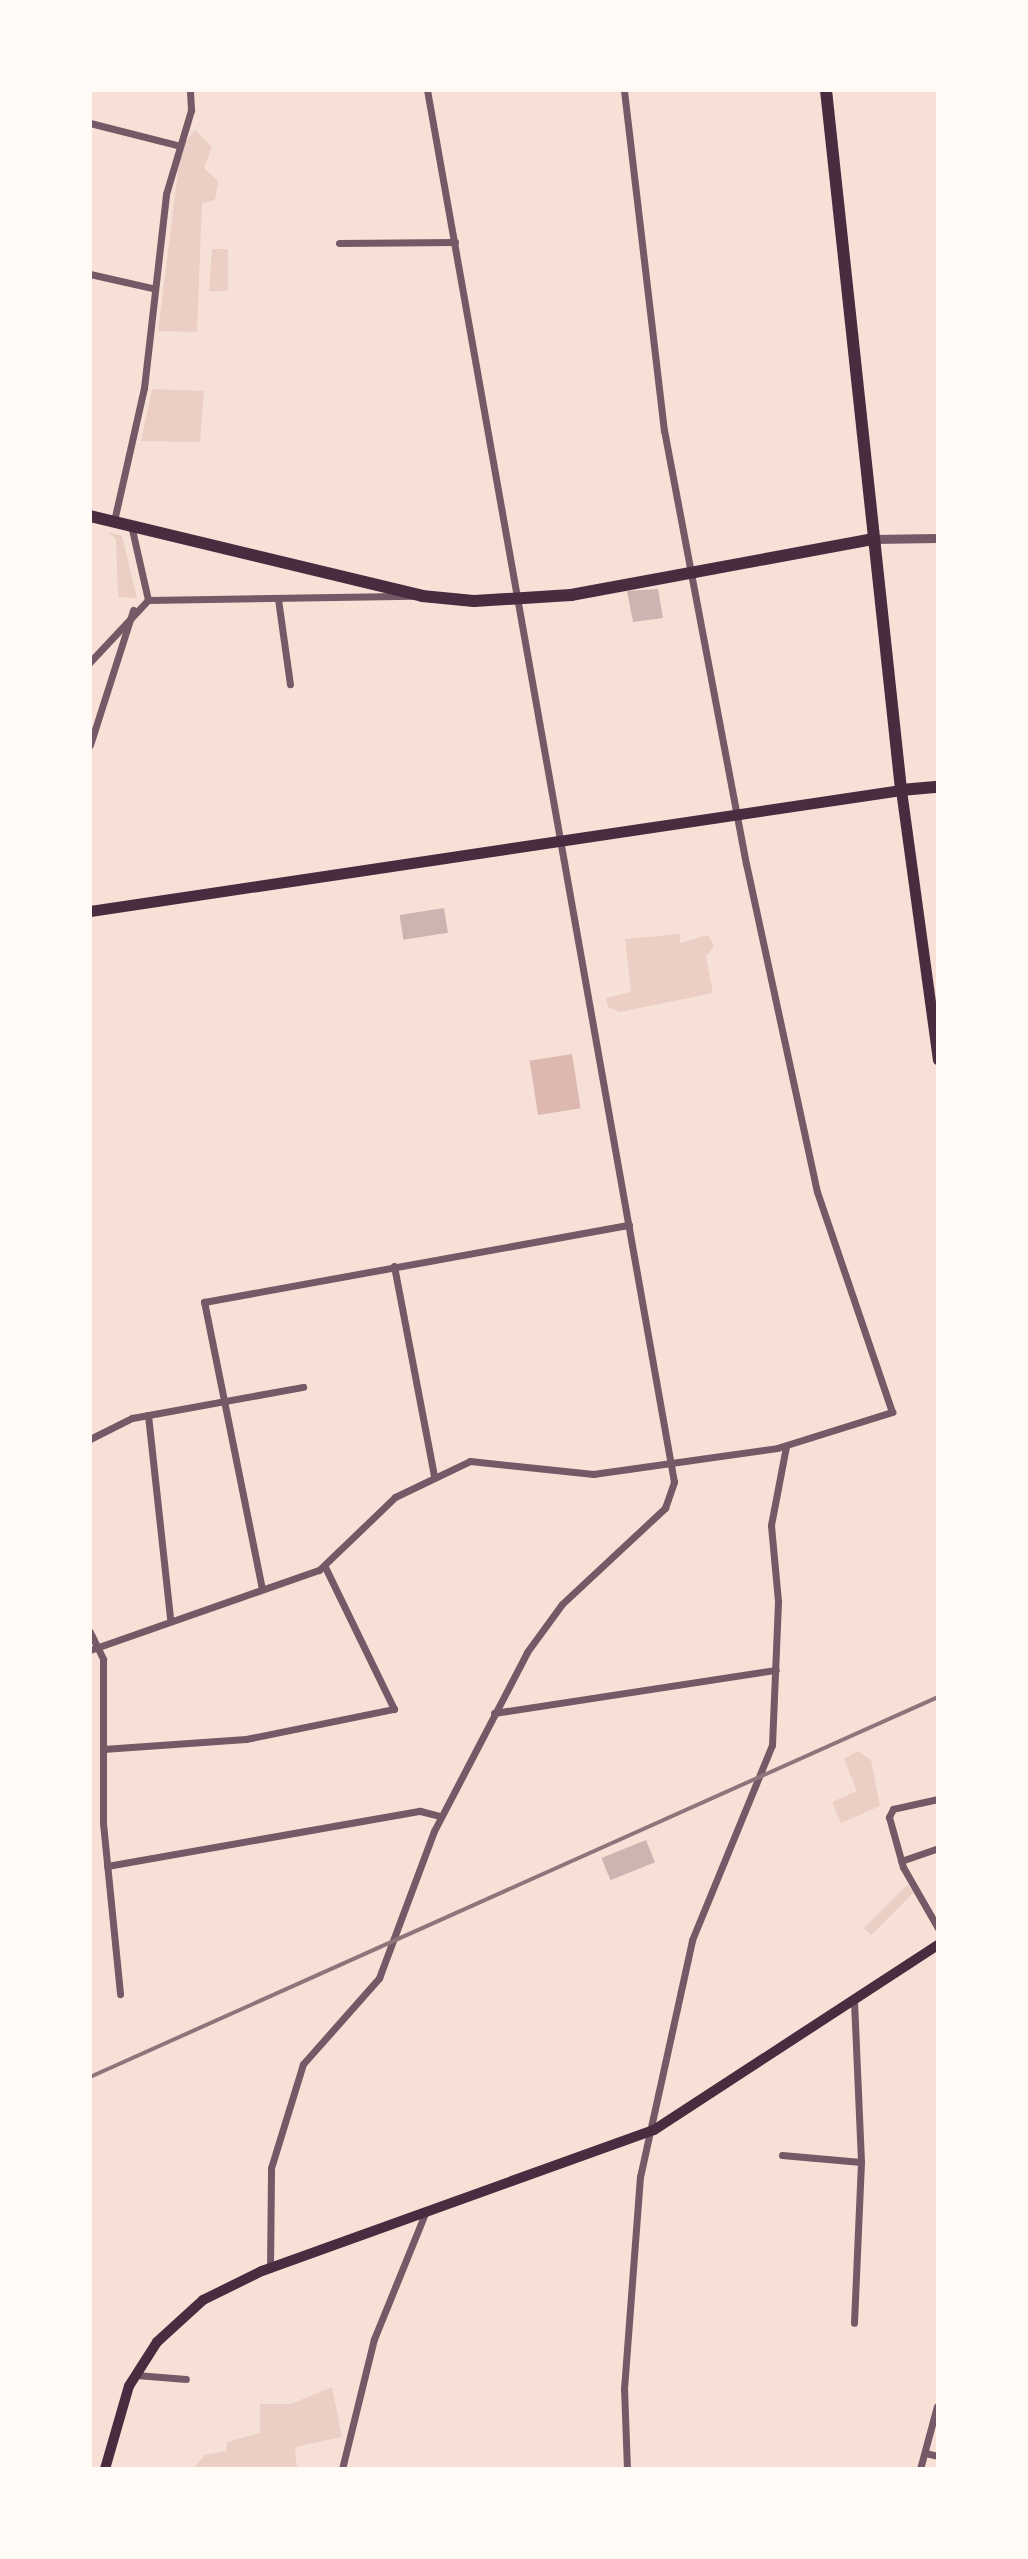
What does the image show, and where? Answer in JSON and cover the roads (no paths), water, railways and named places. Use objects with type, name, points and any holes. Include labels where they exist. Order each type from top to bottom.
[{"type":"highway","points":[[826,90],[901,790],[938,787]]},
{"type":"highway","points":[[90,516],[416,595],[520,601],[689,574],[874,539]]},
{"type":"main road","points":[[90,911],[565,844],[901,790],[938,1059]]},
{"type":"main road","points":[[105,2469],[136,2375],[190,2310],[270,2269],[424,2216],[654,2130],[937,1948]]},
{"type":"street","points":[[114,521],[144,388],[152,288],[176,145],[191,110],[190,90]]},
{"type":"street","points":[[270,2269],[271,2168],[293,2086],[307,2056],[379,1978],[440,1816],[494,1713],[555,1613],[665,1508],[673,1460],[629,1225],[565,844],[427,90]]},
{"type":"street","points":[[90,1650],[97,1644],[170,1618],[325,1567],[388,1503],[434,1475],[481,1459],[574,1475],[786,1446],[892,1412],[817,1192],[738,816],[689,574],[660,405],[624,90]]},
{"type":"street","points":[[90,123],[176,145]]},
{"type":"street","points":[[339,243],[455,242]]},
{"type":"street","points":[[90,274],[152,288]]},
{"type":"street","points":[[131,525],[148,600]]},
{"type":"street","points":[[874,539],[938,538]]},
{"type":"street","points":[[90,662],[133,610],[148,600],[396,601],[416,595]]},
{"type":"street","points":[[278,599],[290,684]]},
{"type":"street","points":[[90,745],[133,610]]},
{"type":"street","points":[[262,1589],[204,1302],[629,1225]]},
{"type":"street","points":[[394,1266],[434,1475]]},
{"type":"street","points":[[90,1439],[148,1415],[303,1387]]},
{"type":"street","points":[[148,1415],[170,1618]]},
{"type":"street","points":[[627,2469],[633,2248],[692,1940],[768,1765],[776,1670],[771,1525],[786,1446]]},
{"type":"street","points":[[103,1749],[246,1739],[394,1709],[325,1567]]},
{"type":"street","points":[[90,1632],[97,1644],[107,1866],[120,1994]]},
{"type":"street","points":[[494,1713],[776,1670]]},
{"type":"street","points":[[938,1799],[890,1813],[901,1861],[938,1928]]},
{"type":"street","points":[[107,1866],[420,1811],[440,1816]]},
{"type":"street","points":[[901,1861],[938,1848]]},
{"type":"street","points":[[854,2001],[861,2162],[854,2323]]},
{"type":"street","points":[[782,2155],[861,2162]]},
{"type":"street","points":[[342,2469],[374,2339],[424,2216]]},
{"type":"street","points":[[136,2375],[186,2379]]},
{"type":"street","points":[[920,2469],[937,2406]]},
{"type":"street","points":[[925,2453],[938,2456]]},
{"type":"railway","points":[[90,2077],[938,1697]]}]
